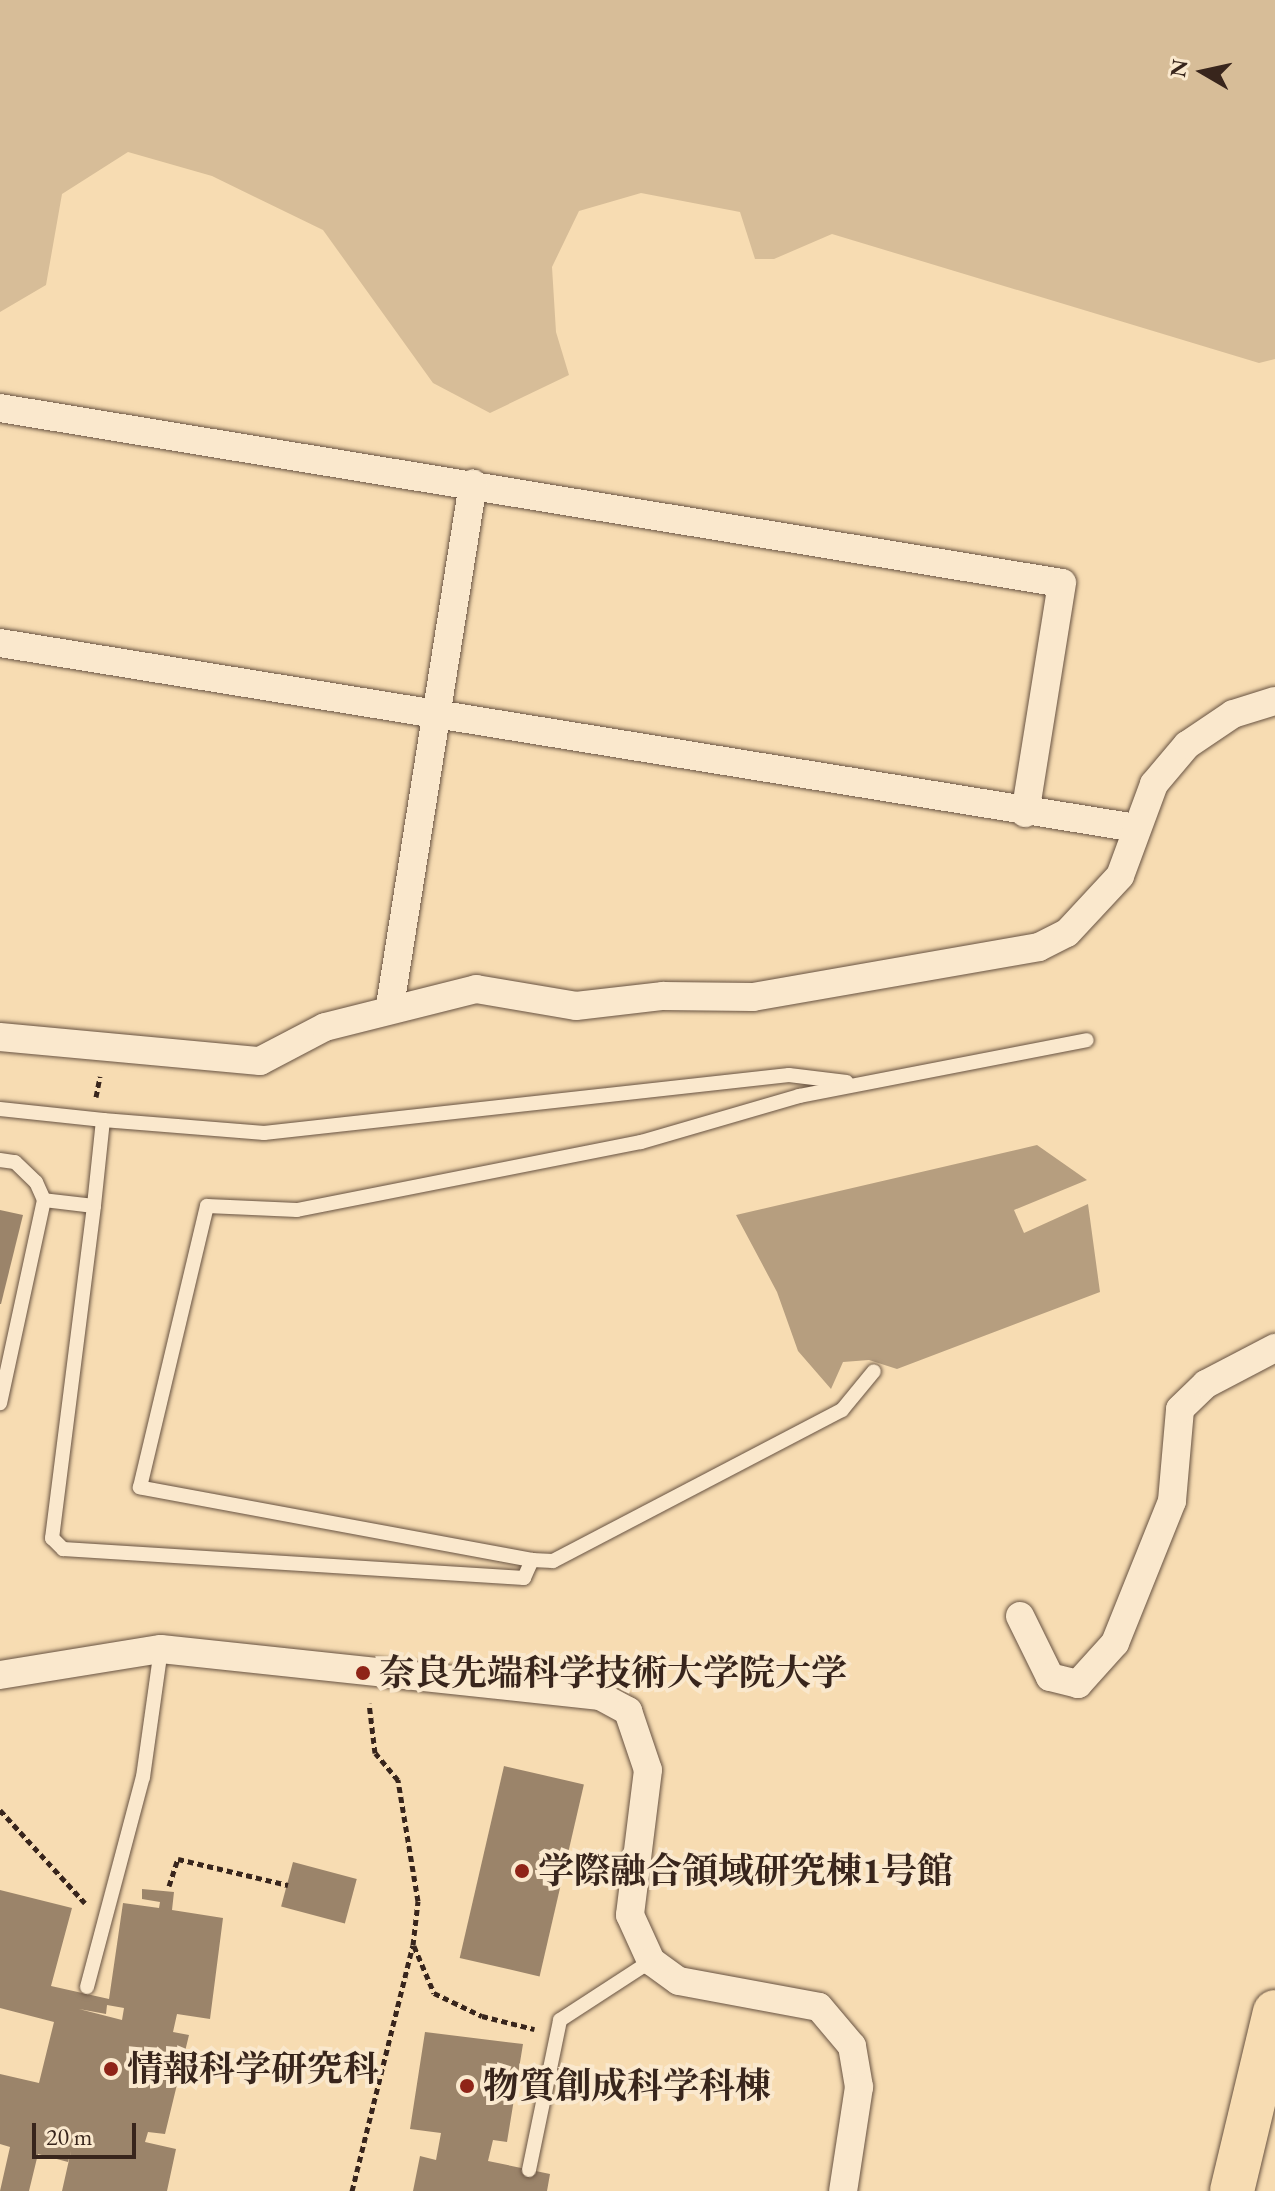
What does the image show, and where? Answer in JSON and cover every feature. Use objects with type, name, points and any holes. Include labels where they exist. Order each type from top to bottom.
[{"type":"highway","points":[[1232,2191],[1275,2012]]},
{"type":"street","points":[[0,408],[1062,583],[1025,813]]},
{"type":"street","points":[[390,1006],[473,484]]},
{"type":"street","points":[[0,643],[1025,813],[1136,828]]},
{"type":"street","points":[[0,1037],[260,1061],[325,1027],[390,1006],[476,989],[576,1006],[663,996],[753,997],[1039,947],[1067,933],[1120,876],[1154,784],[1187,745],[1233,714],[1275,701]]},
{"type":"street","points":[[1020,1616],[1050,1677],[1078,1684],[1115,1643],[1172,1501],[1180,1409],[1206,1384],[1275,1348]]},
{"type":"street","points":[[0,1675],[161,1649],[371,1669],[600,1696],[628,1711],[648,1770],[630,1915],[651,1961],[679,1981],[819,2007],[852,2046],[859,2087],[843,2191]]},
{"type":"lane","points":[[874,1371],[842,1410],[553,1561],[532,1560],[140,1487],[207,1206],[297,1210],[641,1142],[859,1083],[1087,1040]]},
{"type":"lane","points":[[0,1109],[264,1133],[789,1075],[859,1083]]},
{"type":"lane","points":[[97,1119],[94,1206],[52,1538],[63,1549],[524,1578],[532,1560]]},
{"type":"lane","points":[[0,1160],[15,1162],[36,1182],[44,1200],[0,1403]]},
{"type":"lane","points":[[44,1200],[94,1206]]},
{"type":"lane","points":[[87,1987],[143,1777],[161,1649]]},
{"type":"lane","points":[[529,2170],[560,2020],[651,1961]]},
{"type":"path","points":[[97,1119],[105,1046]]},
{"type":"path","points":[[352,2191],[413,1945],[418,1901],[398,1780],[375,1753],[368,1725],[371,1669]]},
{"type":"path","points":[[1,1809],[104,1924]]},
{"type":"path","points":[[169,1886],[178,1859],[288,1885]]},
{"type":"path","points":[[413,1945],[434,1993],[482,2016],[528,2025],[555,2041]]},
{"type":"shaded area","points":[[0,0],[1275,0],[1275,359],[1259,363],[832,234],[774,259],[755,259],[740,212],[641,193],[579,211],[552,267],[556,332],[569,375],[490,413],[433,383],[323,230],[212,176],[128,152],[62,194],[46,285],[0,312]]},
{"type":"shaded area","points":[[1037,1145],[1087,1180],[1014,1210],[1024,1233],[1088,1204],[1100,1292],[897,1369],[869,1360],[843,1362],[831,1389],[798,1351],[777,1292],[736,1215]]},
{"type":"building","points":[[0,1210],[23,1215],[1,1304],[0,1304]]},
{"type":"building","name":"学際融合領域研究棟1号館","points":[[504,1766],[584,1784],[540,1976],[460,1958]]},
{"type":"building","points":[[293,1862],[357,1879],[345,1924],[281,1906]]},
{"type":"building","name":"情報科学研究科","points":[[142,1889],[174,1892],[172,1910],[223,1918],[210,2019],[177,2014],[173,2032],[189,2035],[165,2134],[148,2132],[145,2142],[176,2149],[167,2191],[62,2191],[71,2151],[68,2162],[38,2154],[29,2191],[0,2191],[10,2147],[0,2144],[0,2074],[39,2083],[54,2022],[0,2008],[0,1890],[72,1908],[51,1986],[109,1999],[123,1903],[159,1908],[160,1902],[142,1899]],"holes":[[[107,2005],[124,2008],[122,2020],[79,2009],[106,2014]]]},
{"type":"building","name":"物質創成科学科棟","points":[[425,2032],[523,2044],[507,2142],[493,2140],[488,2161],[550,2174],[547,2191],[413,2191],[420,2156],[436,2160],[441,2133],[410,2129]]},
{"type":"place","name":"奈良先端科学技術大学院大学","points":[[363,1673]]},
{"type":"place","name":"学際融合領域研究棟1号館","points":[[522,1871]]},
{"type":"place","name":"情報科学研究科","points":[[111,2069]]},
{"type":"place","name":"物質創成科学科棟","points":[[467,2086]]}]
